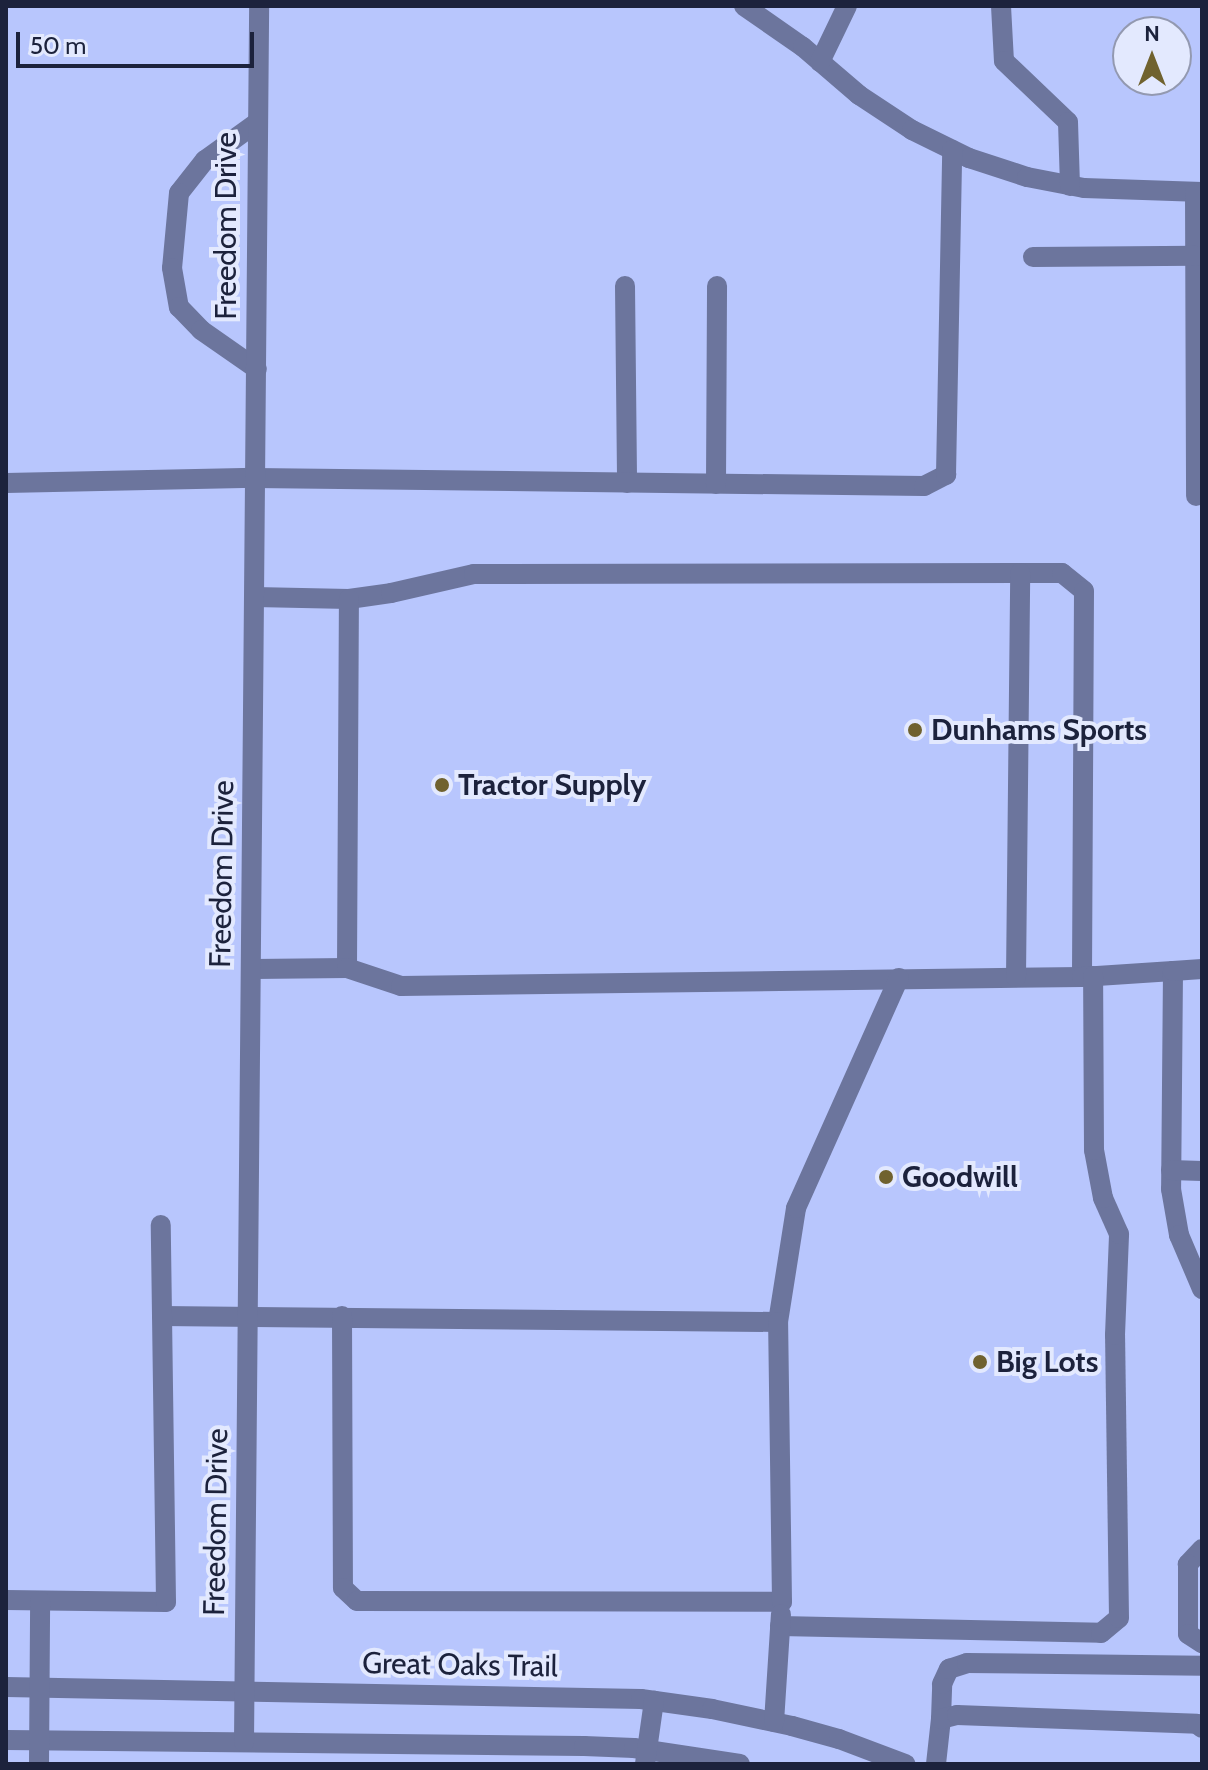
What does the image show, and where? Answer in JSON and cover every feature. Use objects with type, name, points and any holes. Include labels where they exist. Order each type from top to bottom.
[{"type":"street","name":"Freedom Drive","points":[[244,1742],[257,369],[255,124],[259,6]]},
{"type":"street","points":[[744,6],[859,95],[912,130],[952,150],[1027,177],[1070,186],[1139,192],[1199,192],[1196,496]]},
{"type":"street","points":[[820,62],[847,6]]},
{"type":"street","points":[[1001,6],[1004,61],[1068,122],[1070,186]]},
{"type":"street","points":[[255,124],[205,160],[179,193],[172,268],[179,307],[201,330],[257,369]]},
{"type":"street","points":[[6,483],[255,478],[924,486],[946,475],[952,150]]},
{"type":"street","points":[[1033,257],[1196,256]]},
{"type":"street","points":[[625,286],[627,483]]},
{"type":"street","points":[[716,484],[717,286]]},
{"type":"street","points":[[1016,977],[1020,573]]},
{"type":"street","points":[[255,597],[349,599],[474,574],[1062,573],[1084,591],[1088,977],[1094,1150],[1103,1198],[1119,1234],[1115,1335],[1119,1618],[1101,1633],[780,1626]]},
{"type":"street","points":[[347,968],[349,599]]},
{"type":"street","points":[[251,969],[347,968],[401,986],[1088,977],[1202,969]]},
{"type":"street","points":[[1173,971],[1171,1170],[1179,1235],[1202,1289]]},
{"type":"street","points":[[774,1722],[782,1602],[778,1322],[796,1208],[899,978]]},
{"type":"street","points":[[1171,1170],[1202,1171]]},
{"type":"street","points":[[6,1600],[166,1602],[161,1225]]},
{"type":"street","points":[[162,1316],[778,1322]]},
{"type":"street","points":[[342,1316],[343,1588],[357,1601],[782,1602]]},
{"type":"street","points":[[1202,1549],[1188,1564],[1188,1634],[1202,1643]]},
{"type":"street","points":[[39,1764],[40,1601]]},
{"type":"street","points":[[936,1764],[942,1684],[949,1669],[967,1663],[1202,1666]]},
{"type":"street","name":"Great Oaks Trail","points":[[6,1687],[654,1701],[774,1722],[839,1739],[905,1764]]},
{"type":"street","points":[[646,1757],[654,1701]]},
{"type":"street","points":[[941,1719],[957,1715],[1197,1724],[1202,1728]]},
{"type":"street","points":[[6,1740],[244,1742],[646,1757],[740,1764]]},
{"type":"place","name":"Dunhams Sports","points":[[915,730]]},
{"type":"place","name":"Tractor Supply","points":[[442,785]]},
{"type":"place","name":"Goodwill","points":[[886,1177]]},
{"type":"place","name":"Big Lots","points":[[980,1362]]}]
